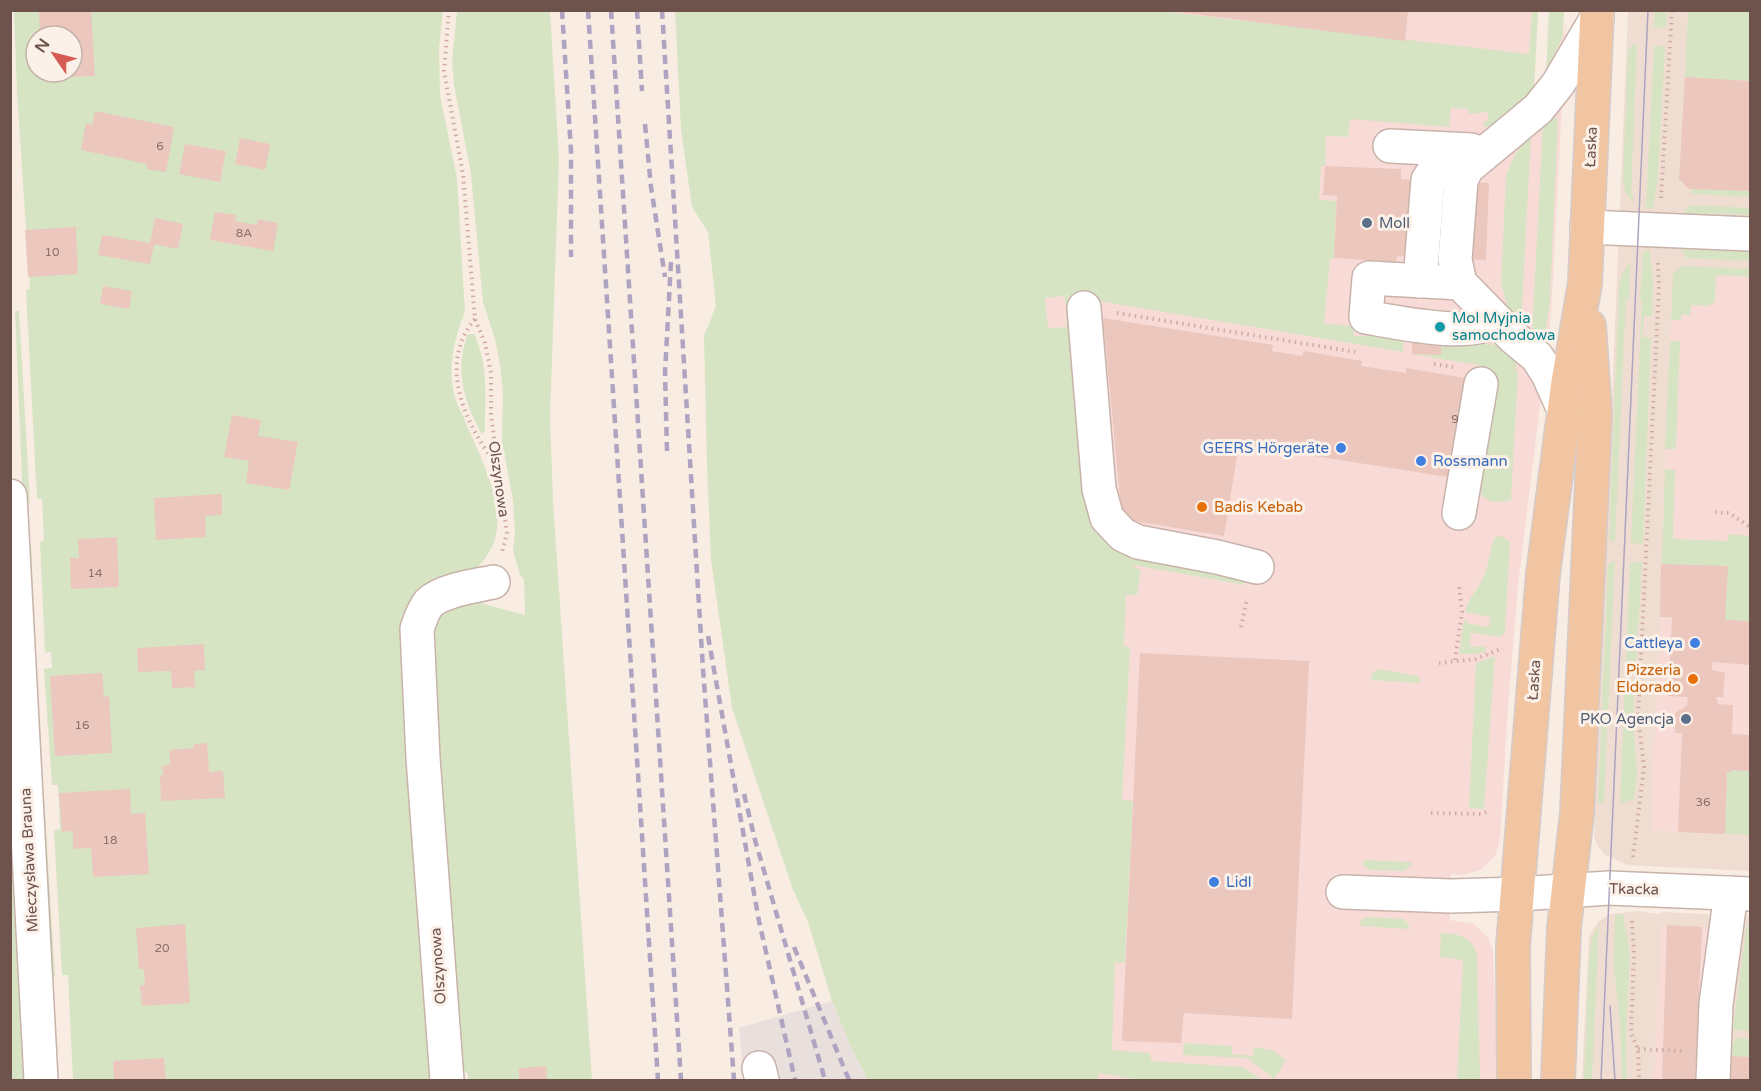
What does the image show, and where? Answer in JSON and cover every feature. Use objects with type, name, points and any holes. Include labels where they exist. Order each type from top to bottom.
[{"type":"main road","name":"Łaska","points":[[1558,1080],[1562,970],[1577,813],[1595,414],[1585,283],[1597,14]]},
{"type":"main road","name":"Łaska","points":[[1514,1080],[1512,968],[1543,574],[1564,410],[1585,283]]},
{"type":"street","points":[[1481,325],[1460,283],[1455,260],[1461,180],[1467,168],[1538,109],[1558,84],[1597,14]]},
{"type":"street","points":[[1390,146],[1488,150]]},
{"type":"street","points":[[1420,281],[1428,180],[1432,172],[1444,163],[1471,157],[1488,150]]},
{"type":"street","points":[[1587,227],[1750,234]]},
{"type":"street","points":[[1460,283],[1369,278],[1366,317],[1413,326],[1481,325],[1536,357],[1548,374],[1564,410]]},
{"type":"street","points":[[1084,308],[1099,489],[1107,518],[1124,535],[1137,542],[1217,557],[1253,578]]},
{"type":"street","points":[[1460,513],[1481,384]]},
{"type":"street","name":"Mieczysława Brauna","points":[[10,496],[41,1080]]},
{"type":"street","name":"Olszynowa","points":[[447,1080],[424,770],[417,629],[429,603],[442,595],[493,582]]},
{"type":"street","name":"Tkacka","points":[[1343,892],[1451,896],[1632,888],[1741,894]]},
{"type":"street","points":[[1713,1066],[1716,1004],[1741,894]]},
{"type":"path","name":"Olszynowa","points":[[449,10],[444,71],[463,174],[474,319],[485,343],[491,373],[491,415],[507,533],[493,582]]},
{"type":"path","points":[[1632,866],[1644,767],[1638,717],[1658,298],[1658,229],[1664,180],[1672,10]]},
{"type":"path","points":[[1084,308],[1366,353]]},
{"type":"path","points":[[474,319],[466,330],[458,349],[457,376],[460,398],[480,443],[496,465]]},
{"type":"path","points":[[1424,363],[1471,370],[1477,373],[1481,384]]},
{"type":"path","points":[[1715,512],[1730,513],[1750,527]]},
{"type":"path","points":[[1241,627],[1253,578]]},
{"type":"path","points":[[1455,660],[1462,612],[1459,586]]},
{"type":"path","points":[[1439,663],[1476,659],[1503,648]]},
{"type":"path","points":[[1431,813],[1481,814],[1492,810]]},
{"type":"path","points":[[1631,911],[1634,960],[1631,1033],[1638,1049],[1639,1080]]},
{"type":"path","points":[[1638,1049],[1713,1066]]},
{"type":"shaded area","points":[[1151,11],[1532,11],[1530,54],[1534,90],[1543,80],[1566,26],[1551,315],[1518,585],[1500,839],[1495,856],[1480,870],[1463,875],[1451,874],[1450,920],[1474,924],[1489,939],[1493,950],[1498,1080],[868,1080],[1038,291],[1295,28]]},
{"type":"shaded area","points":[[1628,11],[1750,11],[1750,871],[1626,865],[1604,854],[1594,837]]},
{"type":"shaded area","points":[[1682,266],[1750,269],[1750,554],[1662,540],[1673,273]]},
{"type":"shaded area","points":[[1660,617],[1750,621],[1750,835],[1651,830]]},
{"type":"shaded area","points":[[1638,911],[1659,914],[1662,912],[1750,916],[1750,1080],[1582,1080],[1589,936],[1599,921],[1611,914]]},
{"type":"shaded area","points":[[1661,926],[1711,928],[1704,1080],[1654,1080]]},
{"type":"shaded area","points":[[832,1001],[850,1045],[868,1080],[744,1080],[739,1028]]},
{"type":"green space","points":[[1151,10],[1529,54],[1532,11],[1538,11],[1534,92],[1493,126],[1484,127],[1484,121],[1488,121],[1488,112],[1469,114],[1469,109],[1451,108],[1449,127],[1350,119],[1348,137],[1326,136],[1325,166],[1321,166],[1319,200],[1336,201],[1334,258],[1330,259],[1324,323],[1353,326],[1354,336],[1404,336],[1403,352],[1069,296],[1069,306],[1066,307],[1064,296],[1045,298],[1048,328],[1067,327],[1066,317],[1071,317],[1087,502],[1245,578],[1244,585],[1134,565],[1141,570],[1137,595],[1126,595],[1124,646],[1130,647],[1122,800],[1133,801],[1125,962],[1115,963],[1112,1050],[1150,1053],[1151,1061],[1243,1067],[1262,1080],[1139,1080],[1098,1073],[1098,1080],[868,1080],[850,1045],[832,1001],[808,922],[793,890],[732,708],[711,560],[707,466],[704,336],[716,306],[708,232],[692,207],[681,130],[675,11]]},
{"type":"green space","points":[[14,11],[443,11],[439,48],[440,95],[457,178],[465,312],[453,354],[453,386],[457,404],[491,485],[496,502],[497,518],[496,534],[491,549],[479,566],[463,577],[424,594],[440,1080],[73,1080],[68,975],[62,975],[54,830],[60,829],[58,785],[52,785],[44,669],[52,668],[51,652],[45,653],[40,542],[44,541],[42,499],[37,499],[26,290],[30,289]]},
{"type":"green space","points":[[457,11],[550,11],[559,159],[550,417],[553,501],[592,1080],[468,1080],[468,1074],[455,1065],[427,649],[437,609],[469,600],[525,615],[524,579],[520,575],[513,550],[515,535],[513,500],[502,442],[503,392],[500,365],[495,339],[483,302],[471,174],[454,85],[452,62]]},
{"type":"green space","points":[[1549,11],[1564,11],[1563,36],[1546,73]]},
{"type":"green space","points":[[1655,11],[1667,11],[1666,28],[1654,27]]},
{"type":"green space","points":[[1688,11],[1750,11],[1750,81],[1685,77]]},
{"type":"green space","points":[[1634,44],[1637,45],[1631,195],[1633,195],[1633,202],[1625,192],[1623,181],[1628,50]]},
{"type":"green space","points":[[1654,46],[1665,47],[1658,176],[1653,209],[1646,207]]},
{"type":"green space","points":[[1558,119],[1550,300],[1544,342],[1532,334],[1543,123]]},
{"type":"green space","points":[[1531,134],[1521,328],[1509,312],[1501,284],[1506,175],[1515,154]]},
{"type":"green space","points":[[1691,189],[1750,191],[1750,197],[1691,194]]},
{"type":"green space","points":[[1691,205],[1750,208],[1750,215],[1682,213]]},
{"type":"green space","points":[[1681,249],[1750,252],[1750,261],[1686,258]]},
{"type":"green space","points":[[1650,251],[1653,285],[1652,316],[1644,316],[1642,337],[1651,338],[1643,544],[1631,543],[1642,300],[1640,300],[1643,252]]},
{"type":"green space","points":[[1630,262],[1629,299],[1626,299],[1615,543],[1609,539],[1619,285],[1622,274]]},
{"type":"green space","points":[[1682,266],[1750,269],[1750,277],[1716,275],[1715,302],[1708,306],[1692,305],[1690,315],[1681,315],[1681,320],[1671,320],[1673,273]]},
{"type":"green space","points":[[15,311],[19,311],[30,503],[26,504],[23,502]]},
{"type":"green space","points":[[468,334],[474,334],[484,370],[485,431],[482,434],[470,410],[463,386],[462,360]]},
{"type":"green space","points":[[1441,340],[1495,345],[1517,357],[1511,500],[1491,501],[1483,496],[1478,487],[1491,373],[1478,365],[1412,354]]},
{"type":"green space","points":[[1670,341],[1680,341],[1676,449],[1665,449]]},
{"type":"green space","points":[[1665,469],[1675,470],[1673,539],[1728,541],[1728,534],[1750,536],[1750,621],[1660,617]]},
{"type":"green space","points":[[1496,536],[1503,537],[1510,542],[1505,632],[1501,637],[1471,633],[1470,646],[1486,647],[1485,652],[1459,654],[1464,620],[1467,620],[1466,623],[1489,627],[1490,617],[1465,612],[1468,602],[1481,583]]},
{"type":"green space","points":[[31,544],[36,653],[32,653],[26,547]]},
{"type":"green space","points":[[1615,561],[1604,803],[1598,803],[1608,565]]},
{"type":"green space","points":[[1630,562],[1642,562],[1636,669],[1627,669],[1627,680],[1635,680],[1633,719],[1637,773],[1634,799],[1620,804]]},
{"type":"green space","points":[[1495,656],[1484,809],[1469,808],[1476,663]]},
{"type":"green space","points":[[33,669],[37,669],[43,784],[38,783]]},
{"type":"green space","points":[[1380,669],[1417,676],[1421,681],[1419,683],[1371,680],[1372,673]]},
{"type":"green space","points":[[1732,770],[1750,771],[1750,835],[1725,834],[1727,772],[1732,772]]},
{"type":"green space","points":[[44,798],[55,976],[48,976],[39,799]]},
{"type":"green space","points":[[1364,860],[1410,862],[1412,864],[1404,871],[1370,870],[1362,865]]},
{"type":"green space","points":[[10,878],[16,878],[27,1080],[11,1080]]},
{"type":"green space","points":[[1623,914],[1630,953],[1626,1034],[1627,1080],[1622,1080],[1614,966],[1615,915]]},
{"type":"green space","points":[[1367,917],[1403,919],[1409,925],[1409,929],[1360,926],[1361,920]]},
{"type":"green space","points":[[1750,922],[1750,1031],[1733,1030],[1746,929]]},
{"type":"green space","points":[[1599,925],[1592,1080],[1584,1080],[1589,956],[1592,937]]},
{"type":"green space","points":[[1441,933],[1467,939],[1477,953],[1480,1080],[1457,1080],[1463,960],[1440,957]]},
{"type":"green space","points":[[1737,1038],[1750,1039],[1750,1057],[1730,1057],[1728,1048]]},
{"type":"green space","points":[[1184,1043],[1232,1046],[1232,1054],[1253,1056],[1254,1047],[1272,1050],[1286,1060],[1274,1079],[1247,1058],[1183,1055]]},
{"type":"building","points":[[39,10],[91,10],[95,76],[84,76],[84,24],[40,24]]},
{"type":"building","points":[[1163,10],[1399,10],[1408,12],[1405,41]]},
{"type":"building","points":[[1685,77],[1750,81],[1750,191],[1689,189],[1679,179]]},
{"type":"building","points":[[95,111],[174,127],[166,172],[147,169],[147,164],[81,150],[86,123],[92,125]]},
{"type":"building","points":[[240,138],[270,144],[265,170],[235,164]]},
{"type":"building","points":[[185,144],[226,151],[220,182],[179,174]]},
{"type":"building","points":[[1325,166],[1401,169],[1401,179],[1489,183],[1486,260],[1397,256],[1396,262],[1334,258],[1337,196],[1323,195]]},
{"type":"building","points":[[215,212],[236,215],[235,221],[257,225],[258,219],[278,223],[273,251],[210,240]]},
{"type":"building","points":[[155,218],[183,224],[178,249],[154,244],[150,264],[98,255],[102,235],[150,243]]},
{"type":"building","points":[[76,227],[78,274],[28,277],[25,230]]},
{"type":"building","points":[[103,286],[132,291],[129,309],[100,304]]},
{"type":"building","points":[[1103,318],[1273,345],[1272,351],[1302,356],[1304,351],[1362,361],[1361,366],[1406,373],[1406,368],[1471,379],[1454,478],[1239,444],[1224,536],[1122,519]]},
{"type":"building","points":[[1412,338],[1441,339],[1441,355],[1412,354]]},
{"type":"building","points":[[232,415],[261,420],[258,436],[298,442],[289,490],[246,483],[249,461],[224,457]]},
{"type":"building","points":[[222,494],[222,515],[205,516],[206,537],[156,540],[154,498]]},
{"type":"building","points":[[117,537],[119,587],[71,589],[70,558],[79,558],[78,539]]},
{"type":"building","points":[[1661,564],[1728,566],[1725,620],[1750,621],[1750,665],[1712,662],[1712,670],[1725,673],[1723,697],[1716,697],[1718,704],[1733,705],[1732,734],[1750,735],[1750,771],[1727,772],[1725,834],[1678,832],[1682,733],[1675,733],[1675,713],[1687,706],[1688,697],[1668,696],[1672,617],[1660,617]]},
{"type":"building","points":[[204,644],[205,670],[194,671],[195,687],[172,688],[171,671],[138,672],[137,648]]},
{"type":"building","name":"Lidl","points":[[1140,653],[1309,661],[1292,1019],[1184,1013],[1181,1043],[1122,1041]]},
{"type":"building","points":[[102,673],[104,697],[109,696],[112,753],[55,756],[50,676]]},
{"type":"building","points":[[207,743],[209,772],[223,771],[225,798],[161,801],[160,775],[163,775],[162,766],[170,765],[169,750],[194,748],[193,744]]},
{"type":"building","points":[[130,789],[131,814],[145,813],[149,874],[93,877],[91,848],[73,849],[73,831],[62,832],[59,793]]},
{"type":"building","points":[[185,924],[190,1003],[142,1006],[140,985],[145,985],[144,969],[139,969],[136,928]]},
{"type":"building","points":[[1667,925],[1702,927],[1695,1080],[1662,1080]]},
{"type":"building","points":[[1730,1056],[1750,1057],[1750,1080],[1729,1080]]},
{"type":"building","points":[[164,1058],[166,1080],[114,1080],[113,1061]]},
{"type":"building","points":[[546,1066],[547,1080],[519,1080],[519,1068]]},
{"type":"tram line","points":[[1601,1080],[1648,10]]},
{"type":"tram line","points":[[1610,1006],[1615,1080]]},
{"type":"railway","points":[[562,10],[571,151],[571,257]]},
{"type":"railway","points":[[588,10],[658,1080]]},
{"type":"railway","points":[[611,10],[681,1080]]},
{"type":"railway","points":[[637,10],[642,91]]},
{"type":"railway","points":[[662,10],[703,669],[734,1080]]},
{"type":"railway","points":[[645,124],[651,187],[665,277]]},
{"type":"railway","points":[[667,451],[665,373],[671,262]]},
{"type":"railway","points":[[708,636],[759,921],[795,1080]]},
{"type":"railway","points":[[744,794],[755,840],[825,1080]]},
{"type":"railway","points":[[794,947],[849,1080]]},
{"type":"place","name":"Moll","points":[[1367,223]]},
{"type":"place","name":"Mol Myjnia samochodowa","points":[[1440,327]]},
{"type":"place","name":"GEERS Hörgeräte","points":[[1341,448]]},
{"type":"place","name":"Rossmann","points":[[1421,461]]},
{"type":"place","name":"Badis Kebab","points":[[1202,507]]},
{"type":"place","name":"Cattleya","points":[[1695,643]]},
{"type":"place","name":"Pizzeria Eldorado","points":[[1693,679]]},
{"type":"place","name":"PKO Agencja","points":[[1686,719]]},
{"type":"place","name":"Lidl","points":[[1214,882]]}]
